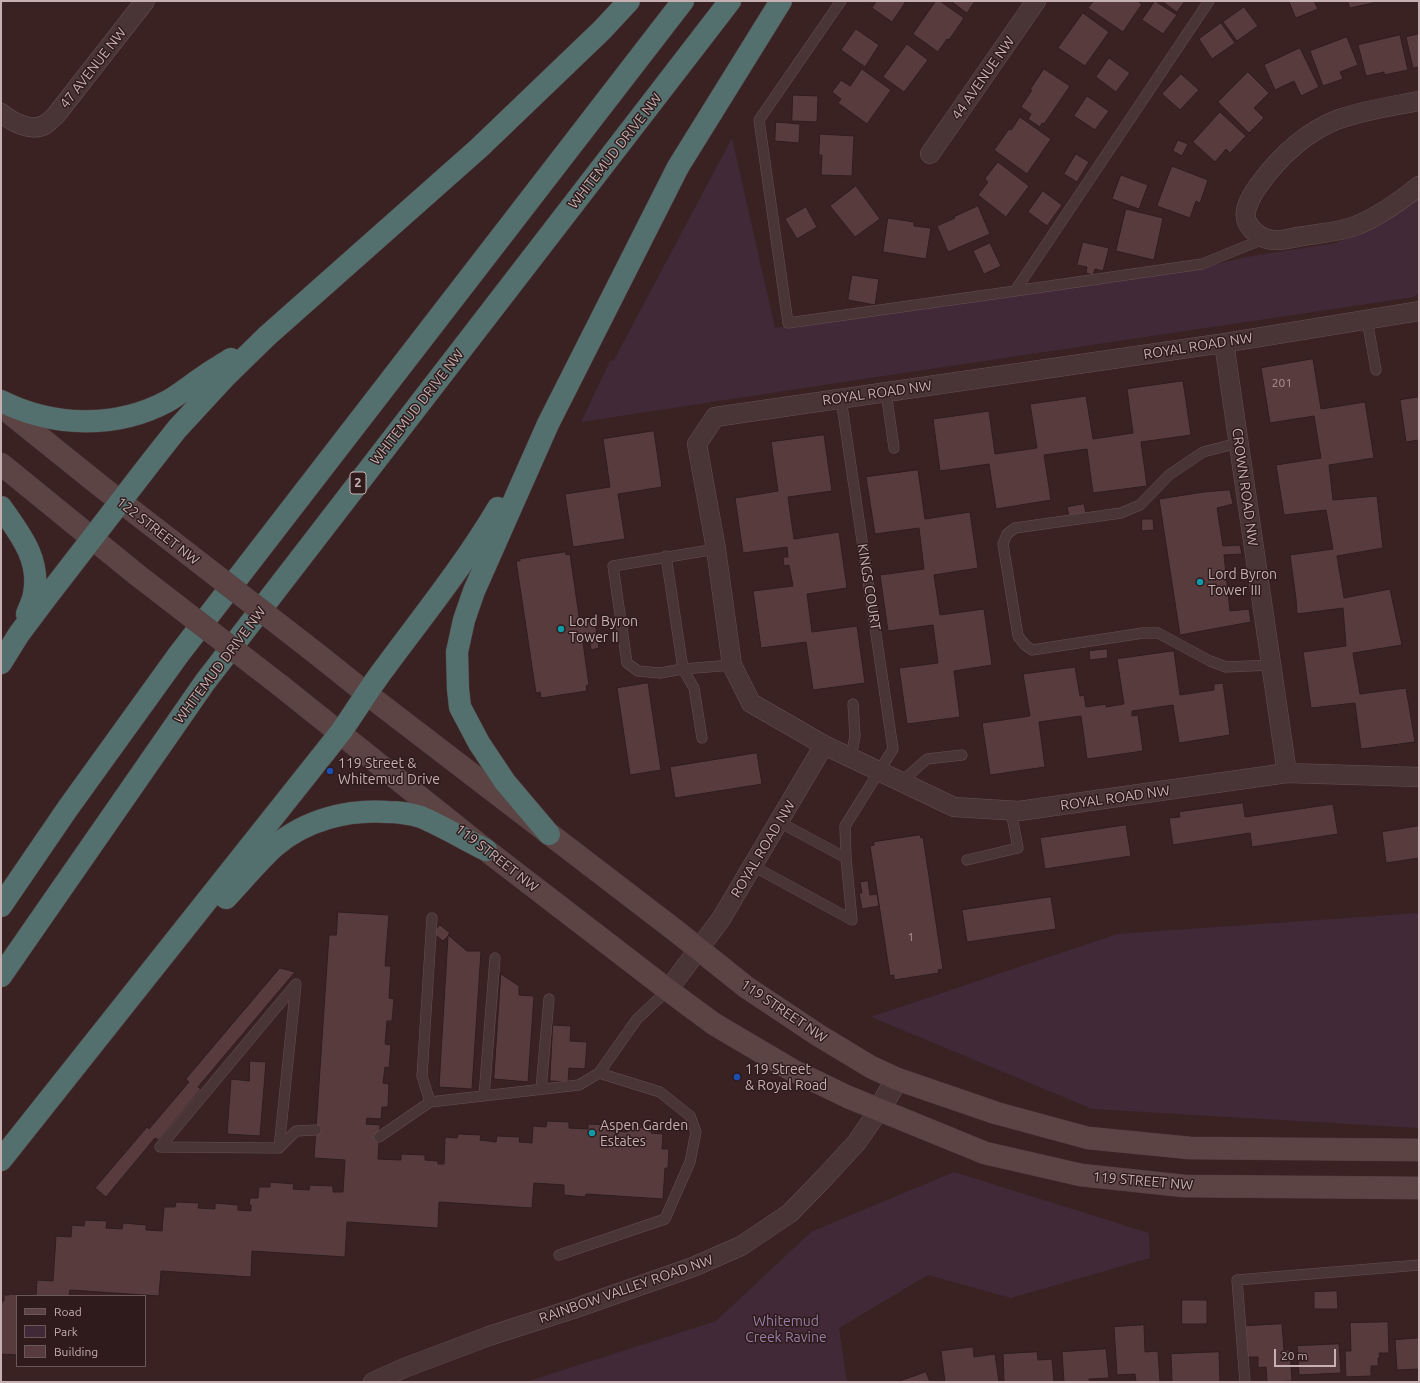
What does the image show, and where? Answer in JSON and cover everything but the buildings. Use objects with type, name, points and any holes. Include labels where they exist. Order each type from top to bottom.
[{"type":"highway","points":[[1,663],[19,634],[92,537],[177,429],[225,377],[267,336],[479,148],[602,30],[629,1]]},
{"type":"highway","points":[[1,906],[68,808],[179,654],[683,1]]},
{"type":"highway","name":"WHITEMUD DRIVE NW","points":[[1,976],[205,682],[730,1]]},
{"type":"highway","points":[[549,834],[505,782],[479,743],[460,708],[457,652],[464,620],[474,591],[548,424],[678,168],[782,1]]},
{"type":"highway","points":[[1,401],[26,412],[65,420],[105,420],[127,416],[148,410],[168,401],[186,390],[203,376],[267,336]]},
{"type":"highway","points":[[1,1160],[340,733],[488,526],[548,424]]},
{"type":"highway","points":[[1,506],[27,546],[34,564],[36,575],[34,596],[19,634]]},
{"type":"highway","points":[[129,998],[261,860],[286,839],[308,826],[326,818],[353,812],[398,812],[420,817],[486,850]]},
{"type":"main road","name":"122 STREET NW","points":[[1,406],[120,502],[317,654]]},
{"type":"main road","points":[[1,464],[92,537]]},
{"type":"main road","name":"119 STREET NW","points":[[92,537],[136,574],[281,686],[486,850],[668,990],[714,1024],[792,1070],[848,1097],[986,1153],[1081,1175],[1184,1186],[1419,1188]]},
{"type":"main road","name":"119 STREET NW","points":[[317,654],[676,931],[746,987],[818,1035],[872,1067],[897,1079],[996,1114],[1088,1138],[1190,1148],[1419,1150]]},
{"type":"street","name":"47 AVENUE NW","points":[[1,113],[17,124],[35,127],[45,125],[56,115],[145,1]]},
{"type":"street","name":"44 AVENUE NW","points":[[930,154],[1036,1]]},
{"type":"street","points":[[1419,101],[1356,114],[1316,130],[1282,157],[1255,190],[1247,210],[1247,222],[1258,234],[1274,240],[1354,227],[1388,209],[1419,186]]},
{"type":"street","name":"ROYAL ROAD NW","points":[[1418,312],[1224,343],[715,417],[697,444],[716,549],[732,664],[751,703],[824,745],[954,807],[1020,811],[1287,773],[1419,777]]},
{"type":"street","name":"CROWN ROAD NW","points":[[1224,343],[1287,773]]},
{"type":"street","name":"ROYAL ROAD NW","points":[[668,990],[721,919],[824,745]]},
{"type":"street","points":[[879,1110],[897,1079]]},
{"type":"street","name":"RAINBOW VALLEY ROAD NW","points":[[373,1382],[404,1368],[489,1336],[574,1309],[693,1268],[741,1246],[790,1213],[857,1142],[879,1110]]},
{"type":"lane","points":[[841,1],[759,120],[788,323],[1202,264],[1266,238]]},
{"type":"lane","points":[[1015,291],[1210,1]]},
{"type":"lane","points":[[1367,320],[1376,370]]},
{"type":"lane","points":[[886,392],[894,448]]},
{"type":"lane","name":"KINGS COURT","points":[[753,866],[852,920],[846,858],[845,826],[893,749],[841,399]]},
{"type":"lane","points":[[1238,443],[1203,452],[1169,475],[1140,505],[1121,513],[1015,528],[1007,534],[1003,544],[1018,636],[1024,645],[1032,650],[1142,633],[1158,633],[1210,661],[1226,666],[1271,665]]},
{"type":"lane","points":[[716,549],[666,556],[613,566],[627,663],[638,671],[660,673],[732,664]]},
{"type":"lane","points":[[666,556],[683,669],[694,688],[702,738]]},
{"type":"lane","points":[[851,758],[855,736],[853,704]]},
{"type":"lane","points":[[901,782],[927,759],[962,755]]},
{"type":"lane","points":[[967,860],[1018,848],[1011,811]]},
{"type":"lane","points":[[779,822],[846,858]]},
{"type":"lane","points":[[430,1102],[422,1076],[432,918]]},
{"type":"lane","points":[[484,1096],[495,958]]},
{"type":"lane","points":[[279,1148],[296,984],[160,1147],[279,1148],[296,1131],[316,1130]]},
{"type":"lane","points":[[379,1137],[430,1102],[579,1085],[599,1073],[637,1019],[668,990]]},
{"type":"lane","points":[[541,1089],[549,999]]},
{"type":"lane","points":[[559,1255],[665,1219],[690,1162],[696,1132],[690,1116],[660,1092],[599,1073]]},
{"type":"lane","points":[[1245,1382],[1237,1280],[1419,1266]]},
{"type":"green space","points":[[732,138],[775,328],[1015,291],[1196,269],[1246,257],[1335,243],[1380,225],[1419,198],[1419,293],[1414,297],[581,422],[610,361],[614,360]]},
{"type":"green space","points":[[1419,913],[1419,1128],[1092,1109],[871,1017],[1117,934]]},
{"type":"green space","name":"Whitemud Creek Ravine","points":[[954,1172],[1149,1233],[1150,1258],[1011,1298],[928,1275],[839,1328],[847,1382],[526,1382],[716,1321],[811,1232]]},
{"type":"place","name":"Lord Byron Tower III","points":[[1200,582]]},
{"type":"place","name":"Lord Byron Tower II","points":[[561,629]]},
{"type":"place","name":"119 Street & Whitemud Drive","points":[[330,771]]},
{"type":"place","name":"119 Street & Royal Road","points":[[737,1077]]},
{"type":"place","name":"Aspen Garden Estates","points":[[592,1133]]}]
